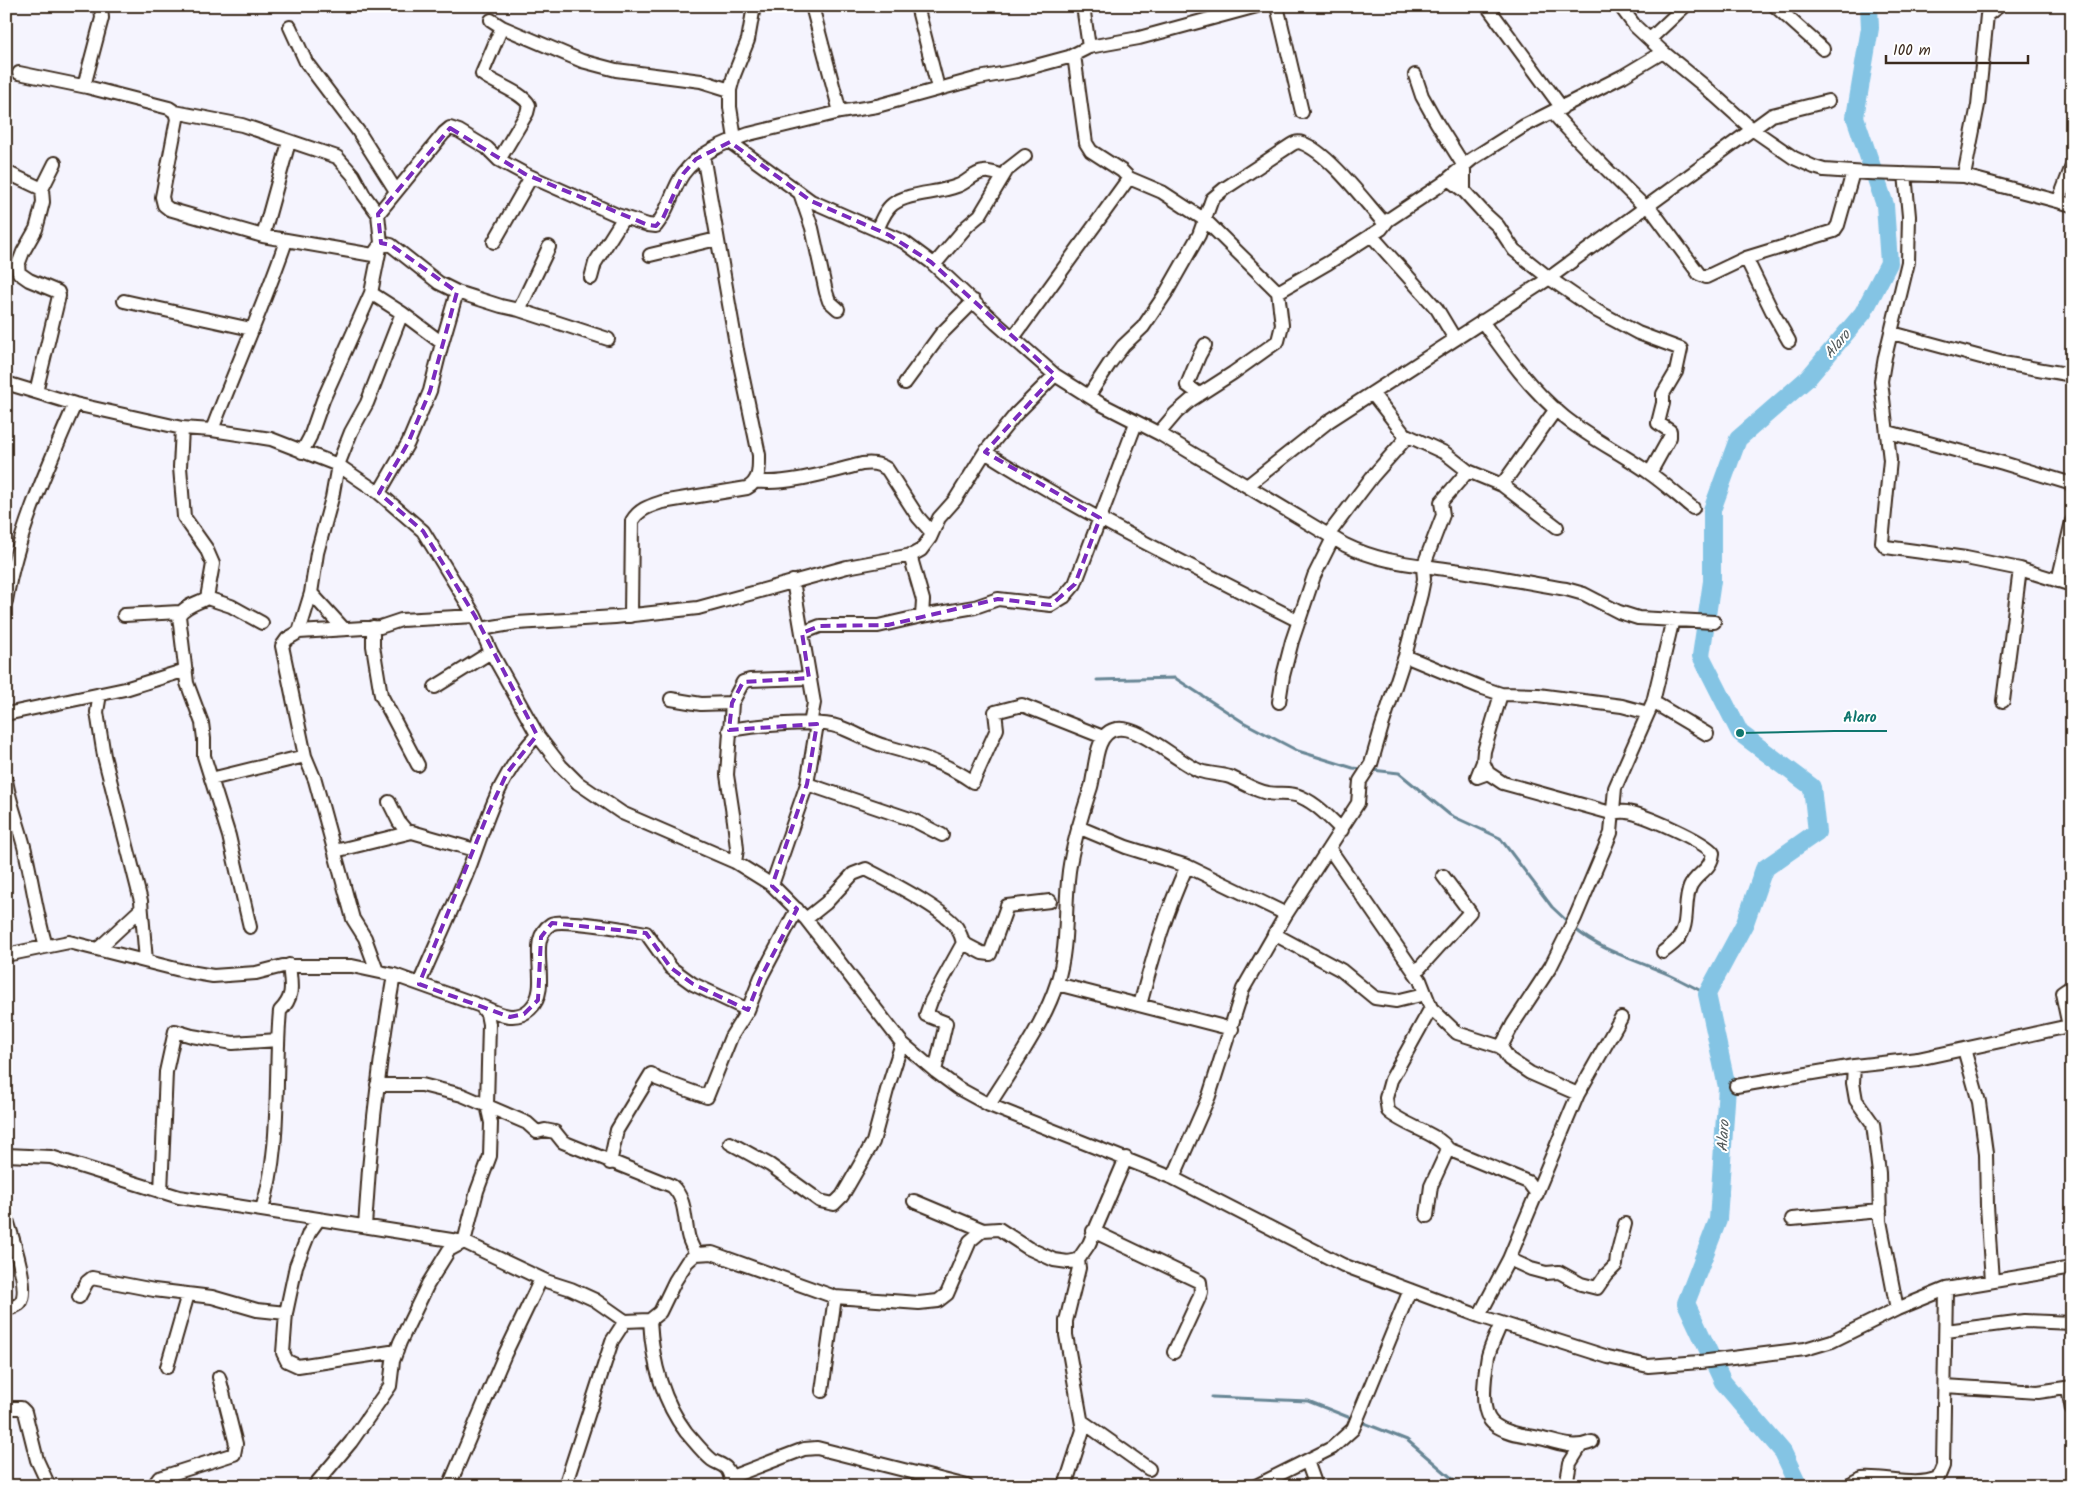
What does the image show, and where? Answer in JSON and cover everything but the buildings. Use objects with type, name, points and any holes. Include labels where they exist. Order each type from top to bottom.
[{"type":"street","points":[[84,86],[102,18],[101,6]]},
{"type":"street","points":[[754,6],[748,40],[730,90],[732,140],[811,200],[904,242],[934,265],[1055,375],[1136,423],[1159,433],[1330,537],[1368,556],[1423,567],[1566,589],[1584,594],[1612,609],[1638,618],[1714,622]]},
{"type":"street","points":[[812,6],[840,112]]},
{"type":"street","points":[[917,6],[938,88]]},
{"type":"street","points":[[1083,6],[1089,48]]},
{"type":"street","points":[[378,214],[450,128],[459,131],[487,148],[499,160],[531,177],[624,217],[656,226],[663,218],[683,174],[696,159],[732,140],[840,112],[877,106],[979,78],[1017,71],[1074,55],[1089,48],[1139,38],[1257,6]]},
{"type":"street","points":[[1277,6],[1302,112]]},
{"type":"street","points":[[1488,6],[1557,110],[1589,154],[1599,160],[1647,206],[1699,274],[1706,277],[1746,258],[1834,231],[1838,225],[1852,172]]},
{"type":"street","points":[[1620,6],[1635,26],[1752,129],[1794,158],[1814,167],[1867,173],[1964,176],[2072,205]]},
{"type":"street","points":[[1650,39],[1685,6]]},
{"type":"street","points":[[1775,6],[1823,49]]},
{"type":"street","points":[[1964,176],[1978,105],[1984,11],[1999,6]]},
{"type":"street","points":[[499,160],[527,113],[529,105],[523,97],[482,74],[496,24],[582,61],[616,70],[701,82],[730,90]]},
{"type":"street","points":[[290,27],[306,62],[358,131],[396,191]]},
{"type":"street","points":[[1278,292],[1328,264],[1371,235],[1464,166],[1524,126],[1623,76],[1663,52]]},
{"type":"street","points":[[1074,55],[1086,143],[1091,151],[1122,171],[1129,178],[1162,192],[1205,220],[1278,292],[1282,324],[1278,341],[1199,394],[1176,413],[1159,433]]},
{"type":"street","points":[[18,74],[84,86],[169,108],[175,112],[242,125],[337,157],[353,175],[364,195],[378,214],[381,243],[371,293],[302,452]]},
{"type":"street","points":[[1414,75],[1422,96],[1464,166],[1464,190]]},
{"type":"street","points":[[1247,486],[1329,421],[1549,278],[1772,115],[1828,101]]},
{"type":"street","points":[[175,112],[177,119],[162,197],[164,205],[169,209],[263,236],[373,255],[381,243]]},
{"type":"street","points":[[263,236],[289,142]]},
{"type":"street","points":[[1089,395],[1110,362],[1123,346],[1143,327],[1166,293],[1205,220],[1216,194],[1297,142],[1302,143],[1326,158],[1385,224]]},
{"type":"street","points":[[631,616],[632,521],[636,514],[662,502],[747,488],[756,480],[760,470],[759,455],[737,350],[703,155]]},
{"type":"street","points":[[934,265],[967,226],[980,215],[1007,170],[1025,156]]},
{"type":"street","points":[[36,392],[60,300],[58,292],[29,280],[19,273],[18,265],[36,229],[43,202],[42,189],[56,163]]},
{"type":"street","points":[[2059,200],[2072,166]]},
{"type":"street","points":[[6,172],[42,189]]},
{"type":"street","points":[[876,230],[883,215],[892,205],[904,199],[950,189],[963,184],[975,174],[983,172],[1003,176]]},
{"type":"street","points":[[1905,174],[1909,216],[1908,262],[1892,333],[1884,357],[1881,381],[1890,460],[1882,542],[1884,546],[1966,558],[2020,569],[2072,585]]},
{"type":"street","points":[[494,242],[531,177]]},
{"type":"street","points":[[1013,338],[1129,178]]},
{"type":"street","points":[[1448,179],[1464,190],[1484,214],[1498,226],[1514,250],[1549,278],[1597,311],[1638,333],[1681,349],[1676,372],[1663,394],[1663,403],[1658,423],[1668,429],[1670,437],[1650,473]]},
{"type":"street","points":[[800,193],[812,228],[826,292],[829,301],[838,308]]},
{"type":"street","points":[[592,278],[596,263],[624,217]]},
{"type":"street","points":[[1371,235],[1437,309],[1455,339]]},
{"type":"street","points":[[650,255],[717,239]]},
{"type":"street","points":[[212,430],[251,329],[270,286],[286,241]]},
{"type":"street","points":[[381,243],[391,245],[439,282],[457,292],[608,339]]},
{"type":"street","points":[[519,310],[549,246]]},
{"type":"street","points":[[1746,258],[1789,341]]},
{"type":"street","points":[[379,492],[417,424],[430,391],[457,292]]},
{"type":"street","points":[[371,293],[442,343]]},
{"type":"street","points":[[124,301],[251,329]]},
{"type":"street","points":[[904,383],[941,334],[974,302]]},
{"type":"street","points":[[299,632],[311,593],[317,553],[332,498],[338,465],[351,432],[367,403],[402,313]]},
{"type":"street","points":[[1482,321],[1510,361],[1556,410],[1576,427],[1650,473],[1693,508]]},
{"type":"street","points":[[1892,333],[2003,363],[2072,375]]},
{"type":"street","points":[[1199,394],[1187,385],[1205,345]]},
{"type":"street","points":[[481,629],[517,623],[631,616],[698,608],[847,567],[910,555],[921,550],[939,518],[955,500],[985,452],[1016,414],[1055,375]]},
{"type":"street","points":[[6,383],[74,404],[182,428],[212,430],[270,439],[338,465],[379,492],[423,531],[475,616],[491,652],[537,734],[561,766],[578,783],[622,813],[735,862],[772,886],[806,919],[902,1043],[935,1071],[958,1088],[990,1105],[1173,1178],[1343,1265],[1479,1316],[1608,1357],[1648,1366],[1780,1353],[1832,1342],[1897,1309],[1946,1289],[2072,1268]]},
{"type":"street","points":[[1372,393],[1404,434],[1445,453],[1468,471],[1502,484],[1557,527]]},
{"type":"street","points":[[6,600],[10,577],[42,481],[74,404]]},
{"type":"street","points":[[1502,484],[1556,410]]},
{"type":"street","points":[[802,633],[820,626],[878,626],[974,607],[998,599],[1050,605],[1064,598],[1075,584],[1136,423]]},
{"type":"street","points":[[182,428],[180,467],[184,517],[206,548],[213,564],[207,598]]},
{"type":"street","points":[[1888,432],[2072,484]]},
{"type":"street","points":[[1279,702],[1285,667],[1299,621],[1314,576],[1330,537],[1372,477],[1408,436]]},
{"type":"street","points":[[985,452],[1042,488],[1152,547],[1299,621]]},
{"type":"street","points":[[756,480],[766,482],[794,478],[862,464],[872,463],[881,465],[887,469],[918,517],[932,532]]},
{"type":"street","points":[[1173,1178],[1209,1096],[1232,1029],[1243,989],[1285,916],[1358,803],[1360,781],[1372,764],[1382,726],[1405,656],[1421,594],[1424,579],[1423,567],[1443,515],[1441,502],[1468,471]]},
{"type":"street","points":[[2058,581],[2072,521]]},
{"type":"street","points":[[910,555],[923,600],[922,616]]},
{"type":"street","points":[[2003,701],[2020,569]]},
{"type":"street","points":[[772,886],[807,784],[814,724],[814,703],[793,581]]},
{"type":"street","points":[[311,593],[343,628]]},
{"type":"street","points":[[124,615],[180,612],[207,598],[231,606],[262,623]]},
{"type":"street","points":[[180,612],[179,625],[187,683],[202,723],[204,756],[229,836],[250,927]]},
{"type":"street","points":[[377,971],[364,938],[353,919],[315,780],[305,756],[282,646],[287,639],[299,632],[373,627],[401,620],[475,616]]},
{"type":"street","points":[[1501,1047],[1513,1024],[1551,966],[1575,918],[1610,833],[1615,788],[1650,708],[1673,619]]},
{"type":"street","points":[[373,627],[373,646],[381,694],[418,765]]},
{"type":"street","points":[[435,687],[491,652]]},
{"type":"street","points":[[1405,656],[1501,694],[1538,694],[1650,708],[1708,734]]},
{"type":"street","points":[[6,714],[125,689],[186,670]]},
{"type":"street","points":[[735,862],[737,849],[727,774],[732,703],[742,682],[750,680],[809,678]]},
{"type":"street","points":[[100,694],[97,712],[104,756],[141,901],[146,961]]},
{"type":"street","points":[[1501,694],[1484,751],[1485,768],[1504,783],[1611,812],[1628,812],[1708,847],[1713,853],[1712,863],[1690,885],[1684,930],[1678,940],[1663,952]]},
{"type":"street","points":[[671,699],[701,704],[732,703]]},
{"type":"street","points":[[729,730],[814,724],[838,726],[872,742],[957,770],[973,782],[997,729],[995,712],[1022,705],[1103,738]]},
{"type":"street","points":[[990,1105],[1044,1014],[1057,984],[1066,942],[1070,871],[1078,827],[1093,778],[1099,746],[1103,738],[1116,729],[1122,729],[1152,741],[1201,771],[1229,777],[1268,793],[1295,794],[1303,797],[1313,803],[1342,830]]},
{"type":"street","points":[[419,984],[475,850],[489,811],[507,773],[537,734]]},
{"type":"street","points":[[210,779],[305,756]]},
{"type":"street","points":[[6,780],[15,820],[26,855],[38,918],[46,946]]},
{"type":"street","points":[[807,784],[913,820],[942,835]]},
{"type":"street","points":[[389,802],[399,822],[408,833]]},
{"type":"street","points":[[1078,827],[1126,847],[1187,866],[1280,911],[1285,916]]},
{"type":"street","points":[[335,850],[408,833],[421,834],[475,850]]},
{"type":"street","points":[[1329,848],[1415,973],[1431,1008],[1457,1033],[1501,1047],[1509,1059],[1530,1073],[1578,1094]]},
{"type":"street","points":[[1140,1005],[1157,942],[1174,894],[1187,866]]},
{"type":"street","points":[[806,919],[826,903],[853,874],[866,869],[904,890],[949,920],[957,928],[963,943],[982,953],[990,954],[1007,906],[1050,901]]},
{"type":"street","points":[[1415,973],[1470,912],[1443,876]]},
{"type":"street","points":[[98,949],[141,909]]},
{"type":"street","points":[[610,1163],[617,1130],[651,1074],[657,1079],[707,1097],[731,1037],[748,1010],[760,977],[797,909]]},
{"type":"street","points":[[6,955],[69,942],[213,976],[256,973],[289,966],[352,966],[394,975],[510,1017],[524,1014],[538,1000],[541,992],[539,950],[541,937],[546,928],[552,923],[573,923],[646,933],[671,968],[693,984],[748,1010]]},
{"type":"street","points":[[1274,934],[1341,970],[1375,998],[1396,1001],[1425,994]]},
{"type":"street","points":[[935,1071],[946,1023],[926,1015],[963,943]]},
{"type":"street","points":[[262,1209],[268,1189],[273,1143],[280,1011],[289,1002],[291,988],[289,966]]},
{"type":"street","points":[[365,1226],[371,1133],[382,1040],[394,975]]},
{"type":"street","points":[[1057,984],[1232,1029]]},
{"type":"street","points":[[1736,1086],[1854,1066],[1918,1059],[2070,1027],[2062,993],[2072,986]]},
{"type":"street","points":[[314,1486],[351,1442],[390,1386],[393,1361],[428,1284],[449,1250],[464,1242],[477,1191],[490,1156],[491,1123],[487,1105],[489,1024],[487,1014],[480,1006]]},
{"type":"street","points":[[1431,1008],[1391,1080],[1386,1098],[1388,1111],[1398,1120],[1443,1142],[1448,1149],[1528,1182],[1537,1194]]},
{"type":"street","points":[[489,1024],[500,1014]]},
{"type":"street","points":[[1479,1316],[1509,1259],[1578,1094],[1621,1018]]},
{"type":"street","points":[[161,1192],[166,1072],[176,1031],[233,1043],[278,1040]]},
{"type":"street","points":[[730,1143],[770,1165],[820,1201],[834,1204],[846,1190],[874,1142],[886,1090],[902,1043]]},
{"type":"street","points":[[1964,1049],[1979,1102],[1986,1153],[1992,1281]]},
{"type":"street","points":[[1854,1066],[1852,1083],[1856,1100],[1873,1124],[1879,1173],[1880,1221],[1897,1309]]},
{"type":"street","points":[[377,1084],[422,1085],[462,1095],[527,1123],[537,1132],[546,1130],[554,1132],[563,1142],[610,1163],[672,1186],[681,1197],[688,1236],[696,1254]]},
{"type":"street","points":[[1427,1216],[1431,1186],[1448,1149]]},
{"type":"street","points":[[6,1155],[51,1157],[179,1197],[464,1242],[541,1279],[595,1300],[625,1321],[650,1320],[660,1312],[675,1281],[687,1262],[696,1254],[712,1253],[835,1298],[920,1303],[938,1301],[947,1294],[970,1242],[983,1230]]},
{"type":"street","points":[[1065,1486],[1077,1453],[1083,1422],[1066,1336],[1066,1322],[1078,1273],[1078,1260],[1089,1244],[1126,1158]]},
{"type":"street","points":[[914,1201],[983,1230],[999,1229],[1028,1248],[1054,1260],[1068,1262],[1078,1260]]},
{"type":"street","points":[[1792,1219],[1880,1211]]},
{"type":"street","points":[[6,1217],[22,1275],[24,1297],[20,1304],[6,1310]]},
{"type":"street","points":[[320,1219],[310,1232],[296,1266],[286,1313],[284,1353],[287,1361],[298,1366],[397,1351]]},
{"type":"street","points":[[1509,1259],[1531,1269],[1546,1273],[1559,1272],[1581,1284],[1597,1288],[1616,1265],[1625,1224]]},
{"type":"street","points":[[1093,1231],[1200,1282],[1201,1292],[1199,1298],[1174,1352]]},
{"type":"street","points":[[79,1297],[87,1282],[92,1278],[154,1290],[212,1297],[257,1310],[286,1313]]},
{"type":"street","points":[[449,1486],[505,1354],[541,1279]]},
{"type":"street","points":[[1848,1486],[1861,1479],[1889,1482],[1930,1482],[1938,1478],[1943,1466],[1946,1289]]},
{"type":"street","points":[[1256,1486],[1332,1448],[1353,1429],[1410,1290]]},
{"type":"street","points":[[167,1367],[188,1294]]},
{"type":"street","points":[[822,1391],[835,1298]]},
{"type":"street","points":[[650,1320],[657,1369],[670,1406],[687,1432],[713,1460],[726,1468],[732,1481],[804,1449],[817,1448],[967,1486]]},
{"type":"street","points":[[565,1486],[612,1341],[625,1321]]},
{"type":"street","points":[[1946,1331],[2024,1321],[2072,1323]]},
{"type":"street","points":[[1501,1323],[1489,1355],[1484,1412],[1493,1424],[1505,1431],[1586,1445],[1570,1463],[1566,1486]]},
{"type":"street","points":[[153,1486],[159,1478],[234,1454],[236,1444],[219,1377]]},
{"type":"street","points":[[1945,1386],[2038,1392],[2070,1388],[2072,1410]]},
{"type":"street","points":[[6,1408],[21,1408],[25,1412],[37,1460],[49,1486]]},
{"type":"street","points":[[1083,1422],[1149,1468]]},
{"type":"street","points":[[1308,1461],[1316,1486]]},
{"type":"highlighted area","points":[[450,128],[525,174],[648,225],[656,226],[663,218],[683,174],[696,159],[730,142],[811,201],[889,235],[931,262],[1055,375],[985,452],[1100,518],[1075,584],[1051,605],[998,599],[888,625],[820,626],[802,633],[809,678],[743,682],[732,703],[729,730],[817,724],[807,784],[772,886],[797,909],[761,977],[748,1010],[693,984],[671,968],[646,933],[552,923],[541,937],[538,1000],[524,1014],[510,1017],[419,984],[489,811],[507,773],[537,735],[475,616],[423,531],[379,493],[408,443],[430,391],[457,292],[391,245],[381,243],[378,214]]},
{"type":"waterway","points":[[356,6],[363,8],[369,6]]},
{"type":"waterway","name":"Alaro","points":[[1799,1486],[1783,1452],[1723,1382],[1686,1303],[1718,1220],[1727,1087],[1707,994],[1745,923],[1764,869],[1817,832],[1812,787],[1740,733],[1701,656],[1712,581],[1712,510],[1738,439],[1808,378],[1863,313],[1889,263],[1885,205],[1855,117],[1870,28],[1869,6]]},
{"type":"waterway","points":[[1097,680],[1175,678],[1243,722],[1298,751],[1353,768],[1363,769]]},
{"type":"waterway","points":[[1372,770],[1399,773],[1450,815],[1500,838],[1552,907],[1569,923]]},
{"type":"waterway","points":[[1574,928],[1606,948],[1670,975],[1707,994]]},
{"type":"waterway","points":[[1212,1397],[1308,1401],[1353,1419]]},
{"type":"waterway","points":[[1359,1421],[1407,1440],[1461,1486]]},
{"type":"place","name":"Alaro","points":[[1740,733]]}]
